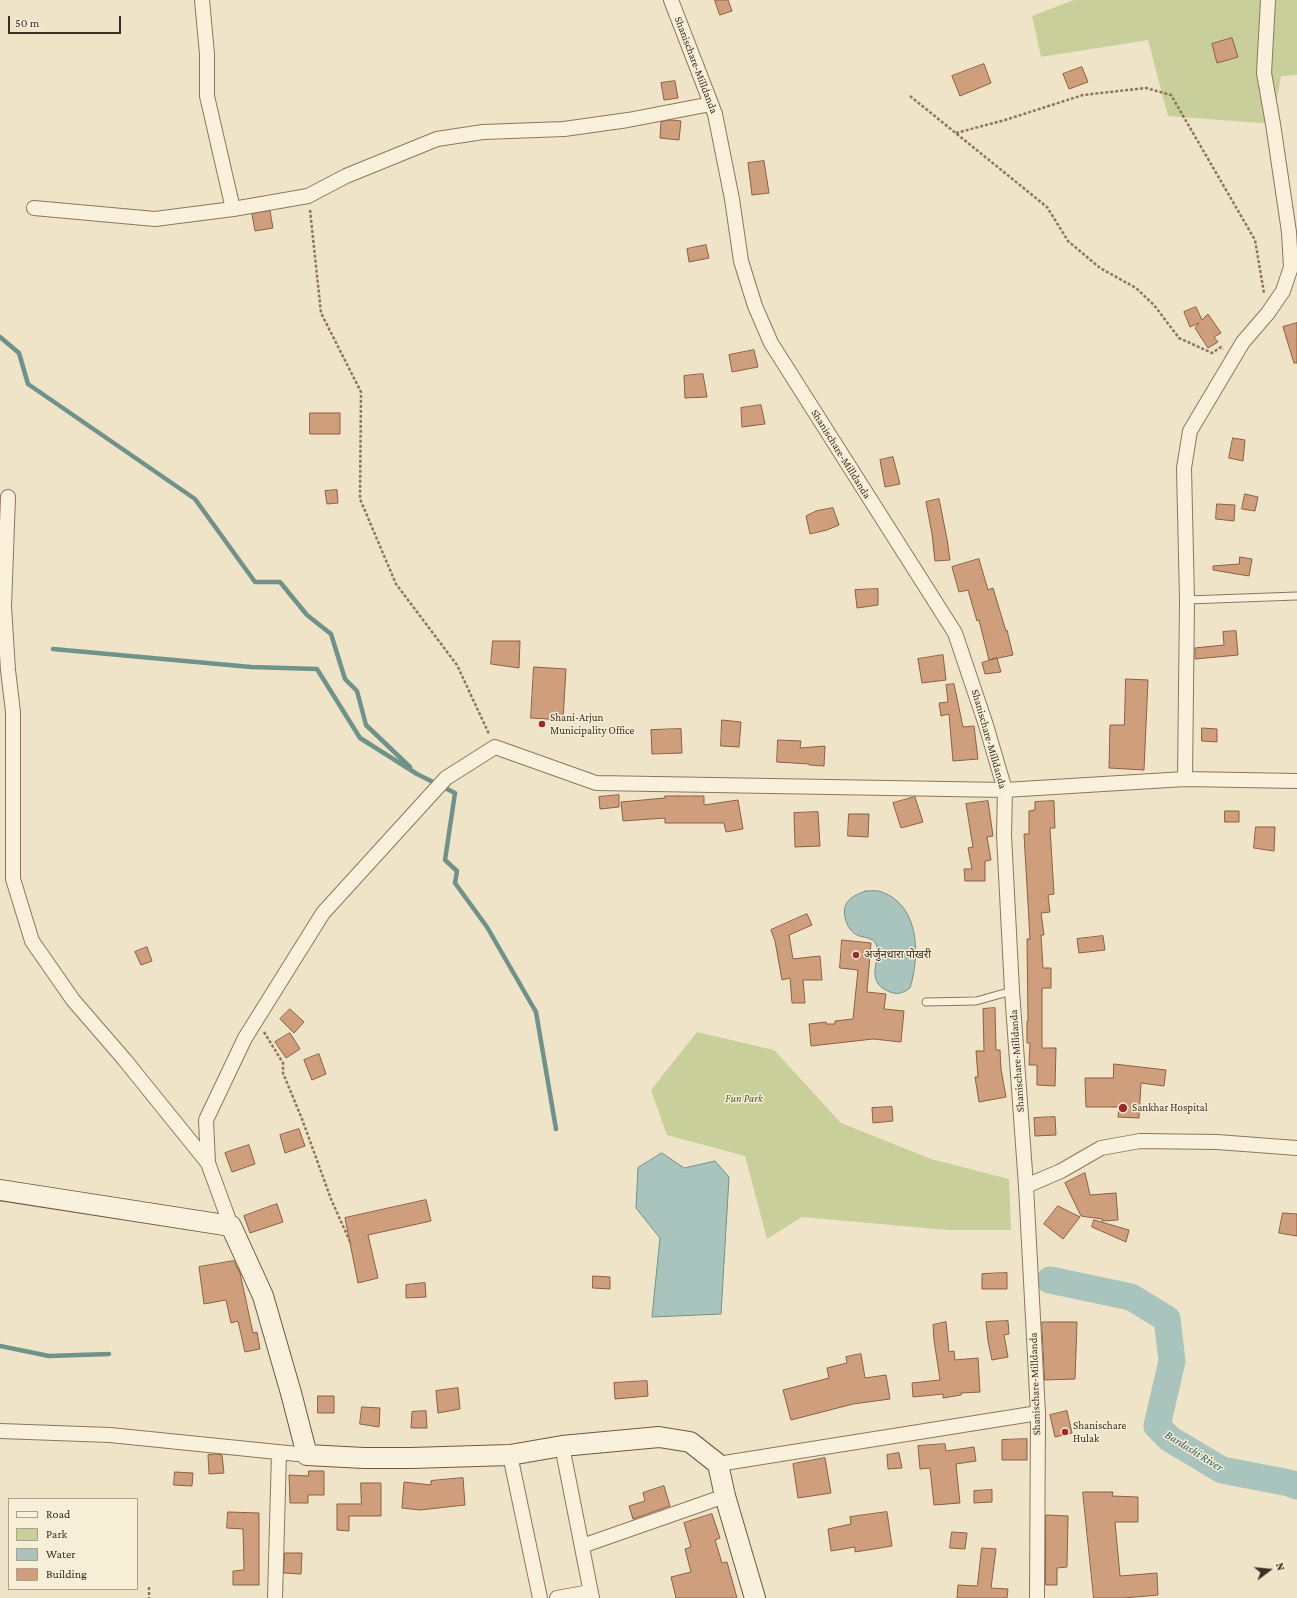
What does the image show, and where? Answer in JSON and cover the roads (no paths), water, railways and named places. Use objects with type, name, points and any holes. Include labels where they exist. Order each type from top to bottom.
[{"type":"street","points":[[202,0],[208,54],[207,96],[233,209]]},
{"type":"street","name":"Shanischare-Milldanda","points":[[671,0],[715,114],[729,183],[741,261],[755,306],[771,343],[955,633],[983,716],[1005,790],[1004,835],[1012,991],[1026,1186],[1038,1413],[1037,1598]]},
{"type":"street","points":[[1185,779],[1187,600],[1184,468],[1190,431],[1243,342],[1268,313],[1283,291],[1291,267],[1289,232],[1264,73],[1268,0]]},
{"type":"street","points":[[34,208],[155,219],[233,209],[308,196],[346,176],[437,139],[483,132],[564,129],[628,120],[711,104]]},
{"type":"street","points":[[8,497],[4,607],[8,670],[13,712],[13,879],[32,941],[73,1000],[124,1059],[208,1163]]},
{"type":"street","points":[[307,1455],[292,1393],[263,1296],[231,1226],[208,1163],[206,1120],[245,1038],[323,913],[446,778],[495,747],[596,783],[1005,790],[1185,779],[1297,781]]},
{"type":"street","points":[[1026,1186],[1061,1171],[1101,1148],[1140,1141],[1217,1142],[1297,1148]]},
{"type":"street","points":[[0,1190],[231,1226]]},
{"type":"street","points":[[718,1464],[1038,1413]]},
{"type":"street","points":[[0,1431],[110,1435],[279,1453],[364,1458],[510,1455],[562,1446],[659,1437],[690,1442],[718,1464],[725,1496],[755,1598]]},
{"type":"street","points":[[556,1598],[591,1595],[562,1446]]},
{"type":"street","points":[[275,1598],[279,1453]]},
{"type":"street","points":[[510,1455],[540,1598]]},
{"type":"street","points":[[582,1546],[725,1496]]},
{"type":"lane","points":[[1187,600],[1297,596]]},
{"type":"lane","points":[[926,1002],[976,1001],[1012,991]]},
{"type":"water","points":[[866,891],[880,891],[895,899],[904,908],[910,920],[916,947],[915,961],[910,988],[903,992],[890,992],[877,982],[875,976],[877,950],[875,942],[857,935],[849,927],[846,921],[844,909],[848,901],[856,895]]},
{"type":"water","points":[[662,1153],[684,1168],[715,1161],[729,1177],[721,1314],[652,1317],[660,1238],[636,1208],[638,1168]]},
{"type":"waterway","points":[[0,337],[19,353],[28,384],[195,499],[255,582],[280,582],[307,615],[331,634],[345,679],[357,691],[366,725],[410,767]]},
{"type":"waterway","points":[[53,649],[251,667],[317,669],[360,738],[417,774],[455,793],[445,860],[457,871],[455,883],[487,927],[536,1012],[556,1129]]},
{"type":"waterway","name":"Bardashi River","points":[[1050,1280],[1131,1297],[1167,1319],[1172,1361],[1157,1426],[1170,1439],[1222,1470],[1289,1483],[1297,1486]]},
{"type":"waterway","points":[[0,1346],[49,1356],[109,1354]]},
{"type":"place","name":"Shani-Arjun Municipality Office","points":[[542,724]]},
{"type":"place","name":"अर्जुनधारा पोखरी","points":[[856,955]]},
{"type":"place","name":"Sankhar Hospital","points":[[1123,1108]]},
{"type":"place","name":"Shanischare Hulak","points":[[1065,1432]]},
{"type":"park label","name":"Fun Park","points":[[744,1099]]}]
